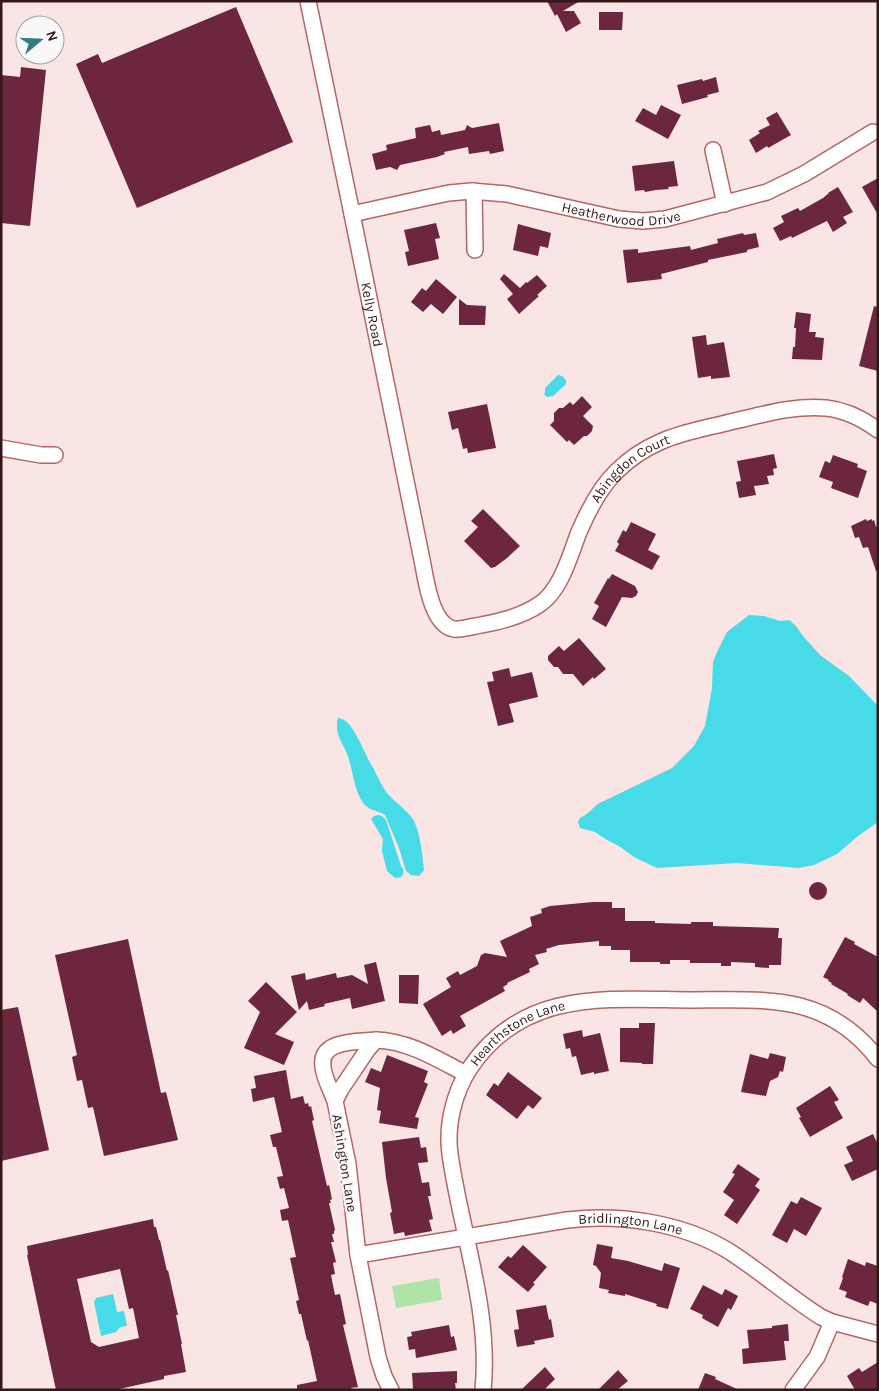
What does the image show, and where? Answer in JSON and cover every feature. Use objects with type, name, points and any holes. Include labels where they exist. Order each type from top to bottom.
[{"type":"street","name":"Kelly Road","points":[[308,1],[422,560],[434,608],[443,624]]},
{"type":"street","name":"Heatherwood Drive","points":[[352,214],[450,193],[474,191],[507,194],[605,217],[632,221],[665,219],[759,195],[784,184],[874,132]]},
{"type":"street","points":[[713,150],[725,204]]},
{"type":"street","points":[[474,191],[475,250]]},
{"type":"street","name":"Abingdon Court","points":[[443,624],[456,630],[497,622],[514,617],[542,604],[558,584],[591,506],[602,489],[615,472],[630,459],[660,442],[714,426],[796,407],[840,410],[860,418],[878,430]]},
{"type":"street","points":[[1,448],[40,455],[55,455]]},
{"type":"street","name":"Hearthstone Lane","points":[[482,1390],[484,1340],[480,1306],[450,1155],[449,1136],[456,1100],[466,1074],[490,1043],[506,1029],[536,1012],[578,1002],[602,1000],[773,1001],[806,1007],[834,1018],[869,1047],[878,1059]]},
{"type":"street","points":[[335,1101],[323,1070],[323,1059],[326,1053],[341,1043],[376,1040],[393,1042],[416,1049],[466,1074]]},
{"type":"street","name":"Ashington Lane","points":[[376,1040],[341,1089],[335,1101],[348,1164],[358,1255],[378,1357],[391,1390]]},
{"type":"street","name":"Bridlington Lane","points":[[358,1255],[580,1218],[615,1218],[654,1224],[697,1236],[725,1249],[810,1310],[832,1322],[878,1334]]},
{"type":"street","points":[[793,1390],[817,1358],[832,1322]]},
{"type":"green space","points":[[439,1278],[442,1300],[396,1308],[392,1286]]},
{"type":"water","points":[[558,375],[566,380],[566,384],[553,396],[547,397],[544,394],[545,388]]},
{"type":"water","points":[[749,615],[764,616],[780,621],[789,620],[820,655],[849,676],[878,706],[878,822],[837,854],[814,865],[799,868],[737,863],[657,868],[634,857],[595,832],[580,828],[578,822],[580,818],[597,804],[672,768],[694,746],[705,726],[712,688],[713,662],[717,652],[727,632]]},
{"type":"water","points":[[338,718],[343,719],[353,730],[387,793],[414,821],[420,839],[424,870],[419,876],[411,875],[406,871],[399,848],[385,815],[369,808],[361,799],[348,756],[338,734]]},
{"type":"water","points":[[379,815],[386,820],[403,870],[401,877],[395,878],[387,871],[382,851],[383,839],[371,819]]},
{"type":"water","points":[[113,1294],[117,1312],[124,1311],[127,1326],[120,1327],[116,1332],[101,1336],[94,1302],[96,1298]]},
{"type":"building","points":[[547,1],[580,1],[563,11],[574,11],[581,23],[566,32],[557,14],[555,16]]},
{"type":"building","points":[[236,7],[293,142],[137,208],[76,64],[98,54],[102,63]]},
{"type":"building","points":[[599,12],[623,12],[622,30],[599,30]]},
{"type":"building","points":[[21,67],[46,70],[30,226],[1,223],[1,75],[20,77]]},
{"type":"building","points":[[716,77],[719,92],[682,104],[677,85]]},
{"type":"building","points":[[661,105],[681,115],[668,139],[635,121],[643,108],[656,115]]},
{"type":"building","points":[[777,112],[791,135],[756,153],[749,140],[760,133],[758,131],[770,125],[766,118]]},
{"type":"building","points":[[499,123],[504,151],[490,154],[489,151],[469,154],[468,147],[444,152],[445,154],[437,157],[400,165],[397,170],[390,167],[376,170],[372,154],[387,150],[386,145],[416,138],[415,128],[430,125],[432,132],[440,130],[441,135],[465,130],[467,125],[472,128]]},
{"type":"building","points":[[674,161],[678,186],[645,192],[644,190],[635,191],[632,166]]},
{"type":"building","points":[[878,178],[878,215],[862,187]]},
{"type":"building","points":[[838,187],[853,212],[843,217],[847,223],[833,232],[827,221],[792,238],[791,236],[780,241],[773,228],[784,222],[781,216],[798,208],[800,211]]},
{"type":"building","points":[[436,223],[440,238],[435,239],[439,259],[408,266],[405,252],[409,251],[404,230]]},
{"type":"building","points":[[518,224],[551,233],[548,248],[540,246],[538,256],[513,250]]},
{"type":"building","points":[[743,233],[744,235],[756,233],[759,247],[747,250],[747,252],[708,260],[708,262],[661,274],[662,279],[627,283],[623,250],[638,249],[638,253],[690,246],[691,250],[718,243],[717,239]]},
{"type":"building","points":[[504,274],[520,288],[537,275],[547,286],[519,314],[507,299],[513,294],[500,279]]},
{"type":"building","points":[[436,279],[457,297],[443,314],[431,304],[423,312],[411,302],[422,288],[426,291]]},
{"type":"building","points":[[459,299],[467,305],[486,306],[485,325],[459,325]]},
{"type":"building","points":[[874,306],[878,307],[878,371],[859,366]]},
{"type":"building","points":[[796,312],[811,314],[809,332],[816,332],[815,337],[824,338],[822,360],[792,359],[793,347],[795,347],[796,328],[794,328]]},
{"type":"building","points":[[706,335],[707,345],[724,342],[730,377],[711,379],[711,376],[698,378],[692,337]]},
{"type":"building","points":[[582,396],[592,407],[583,416],[593,426],[592,431],[587,436],[584,436],[574,445],[569,440],[567,442],[550,425],[554,421],[554,413],[559,408],[563,408],[570,402],[573,405]]},
{"type":"building","points":[[487,404],[496,448],[468,453],[467,448],[463,449],[458,428],[452,430],[448,412]]},
{"type":"building","points":[[774,454],[777,468],[773,469],[774,475],[767,476],[769,484],[754,486],[756,495],[739,498],[736,482],[741,481],[737,461]]},
{"type":"building","points":[[833,455],[858,464],[857,467],[867,471],[858,498],[831,488],[833,482],[819,477],[825,461],[830,463]]},
{"type":"building","points":[[483,509],[520,546],[507,558],[491,568],[464,541],[478,527],[471,521]]},
{"type":"building","points":[[866,519],[867,521],[874,520],[876,527],[878,526],[878,571],[876,571],[868,547],[863,548],[859,537],[855,538],[851,526]]},
{"type":"building","points":[[631,522],[656,534],[648,550],[660,556],[652,570],[615,551],[623,530],[626,532]]},
{"type":"building","points":[[612,574],[635,586],[638,592],[632,598],[622,597],[606,627],[592,619],[599,606],[594,603]]},
{"type":"building","points":[[579,638],[606,669],[583,686],[573,674],[563,674],[558,667],[554,667],[548,660],[548,656],[559,646],[564,651]]},
{"type":"building","points":[[509,668],[511,677],[532,672],[538,697],[509,704],[514,722],[498,726],[487,682],[494,681],[492,672]]},
{"type":"building","points":[[818,882],[826,887],[827,891],[822,899],[818,900],[810,895],[809,891],[814,883]]},
{"type":"building","points":[[612,902],[612,908],[625,908],[625,921],[691,924],[691,922],[713,922],[713,926],[779,928],[778,938],[782,938],[781,965],[769,965],[769,968],[755,967],[755,963],[731,962],[731,966],[721,966],[721,963],[690,963],[690,960],[670,960],[670,964],[630,962],[630,950],[611,950],[611,946],[599,946],[599,941],[559,945],[546,949],[547,952],[535,955],[539,964],[529,969],[530,972],[507,983],[503,987],[505,991],[460,1016],[466,1026],[453,1034],[451,1030],[442,1036],[423,1004],[451,987],[446,978],[458,971],[460,975],[477,966],[481,955],[485,953],[507,957],[500,941],[532,926],[530,917],[542,913],[541,909],[550,906]]},
{"type":"building","points":[[845,937],[878,957],[878,1012],[863,998],[860,1003],[823,977]]},
{"type":"building","points":[[128,939],[161,1093],[166,1092],[178,1140],[104,1156],[93,1107],[88,1108],[82,1080],[77,1081],[72,1057],[77,1055],[55,955]]},
{"type":"building","points":[[376,962],[385,1001],[352,1009],[350,998],[324,1004],[325,1006],[309,1010],[307,1001],[299,1010],[291,976],[305,973],[306,980],[336,973],[337,978],[352,975],[368,984],[364,965]]},
{"type":"building","points":[[399,975],[419,975],[418,1004],[399,1003]]},
{"type":"building","points":[[266,982],[297,1012],[275,1034],[294,1042],[284,1065],[244,1048],[260,1012],[248,1001]]},
{"type":"building","points":[[18,1007],[49,1150],[1,1161],[1,1010]]},
{"type":"building","points":[[639,1023],[655,1023],[653,1064],[620,1062],[620,1028],[639,1028]]},
{"type":"building","points":[[582,1030],[583,1037],[600,1033],[609,1071],[581,1075],[576,1056],[572,1057],[570,1048],[566,1049],[563,1034]]},
{"type":"building","points":[[770,1053],[786,1057],[783,1072],[780,1071],[778,1077],[770,1081],[766,1096],[741,1092],[750,1054],[768,1059]]},
{"type":"building","points":[[387,1055],[428,1071],[424,1082],[428,1084],[415,1117],[419,1118],[417,1129],[379,1123],[381,1111],[377,1110],[380,1088],[365,1082],[371,1068],[381,1072]]},
{"type":"building","points":[[286,1070],[291,1099],[303,1096],[305,1104],[308,1103],[309,1107],[311,1106],[314,1120],[312,1121],[327,1186],[329,1185],[332,1199],[330,1200],[331,1203],[329,1203],[335,1230],[334,1234],[332,1234],[334,1242],[331,1242],[336,1262],[333,1263],[335,1274],[331,1275],[335,1295],[340,1294],[346,1324],[343,1325],[358,1387],[351,1388],[352,1390],[297,1390],[297,1385],[317,1381],[308,1340],[296,1301],[299,1300],[290,1258],[296,1257],[288,1220],[282,1221],[280,1210],[289,1208],[284,1188],[280,1189],[277,1177],[283,1176],[276,1147],[273,1147],[270,1135],[282,1132],[274,1097],[253,1102],[251,1089],[256,1088],[254,1076]]},
{"type":"building","points":[[508,1072],[542,1098],[533,1109],[528,1105],[517,1119],[486,1095],[494,1083],[498,1086]]},
{"type":"building","points":[[830,1086],[839,1100],[834,1102],[843,1118],[810,1137],[799,1118],[801,1117],[796,1108]]},
{"type":"building","points":[[873,1134],[878,1145],[878,1169],[852,1181],[844,1165],[853,1161],[846,1147]]},
{"type":"building","points":[[419,1137],[421,1148],[426,1147],[428,1162],[418,1163],[422,1183],[429,1182],[431,1196],[428,1196],[433,1219],[429,1220],[432,1231],[405,1236],[404,1232],[394,1234],[382,1142]]},
{"type":"building","points":[[738,1164],[760,1179],[755,1186],[760,1190],[737,1224],[724,1215],[734,1200],[723,1192],[735,1174],[732,1173]]},
{"type":"building","points":[[801,1197],[822,1208],[806,1236],[794,1229],[787,1243],[772,1235],[791,1201],[797,1204]]},
{"type":"building","points":[[153,1219],[168,1270],[178,1315],[176,1315],[186,1372],[164,1376],[164,1379],[115,1390],[56,1390],[27,1255],[27,1246]],"holes":[[[120,1269],[129,1309],[133,1308],[139,1338],[99,1347],[91,1342],[77,1279]]]},
{"type":"building","points":[[597,1244],[613,1247],[611,1258],[662,1271],[664,1263],[680,1268],[668,1309],[625,1294],[625,1296],[608,1293],[609,1290],[599,1288],[601,1273],[593,1265]]},
{"type":"building","points":[[523,1245],[547,1267],[528,1292],[498,1267],[508,1256],[511,1258]]},
{"type":"building","points":[[848,1259],[865,1266],[866,1262],[878,1266],[878,1304],[870,1301],[868,1306],[845,1297],[847,1292],[839,1289]]},
{"type":"building","points":[[703,1285],[722,1295],[725,1289],[738,1296],[731,1310],[728,1308],[718,1327],[702,1318],[703,1315],[690,1309]]},
{"type":"building","points":[[546,1305],[554,1337],[534,1341],[535,1344],[517,1347],[514,1330],[519,1329],[516,1310]]},
{"type":"building","points":[[788,1324],[789,1341],[784,1341],[786,1360],[743,1364],[742,1349],[749,1348],[747,1330],[772,1328],[772,1326]]},
{"type":"building","points":[[449,1325],[451,1337],[454,1336],[457,1350],[416,1358],[415,1349],[409,1350],[407,1337],[412,1336],[411,1332]]},
{"type":"building","points":[[878,1362],[878,1390],[855,1390],[847,1376],[859,1368],[862,1372]]},
{"type":"building","points":[[545,1367],[555,1379],[544,1390],[521,1390]]},
{"type":"building","points":[[618,1370],[628,1381],[617,1390],[598,1390]]},
{"type":"building","points":[[457,1371],[456,1390],[413,1389],[412,1373]]},
{"type":"building","points":[[705,1373],[716,1377],[715,1379],[739,1390],[698,1390]]}]
